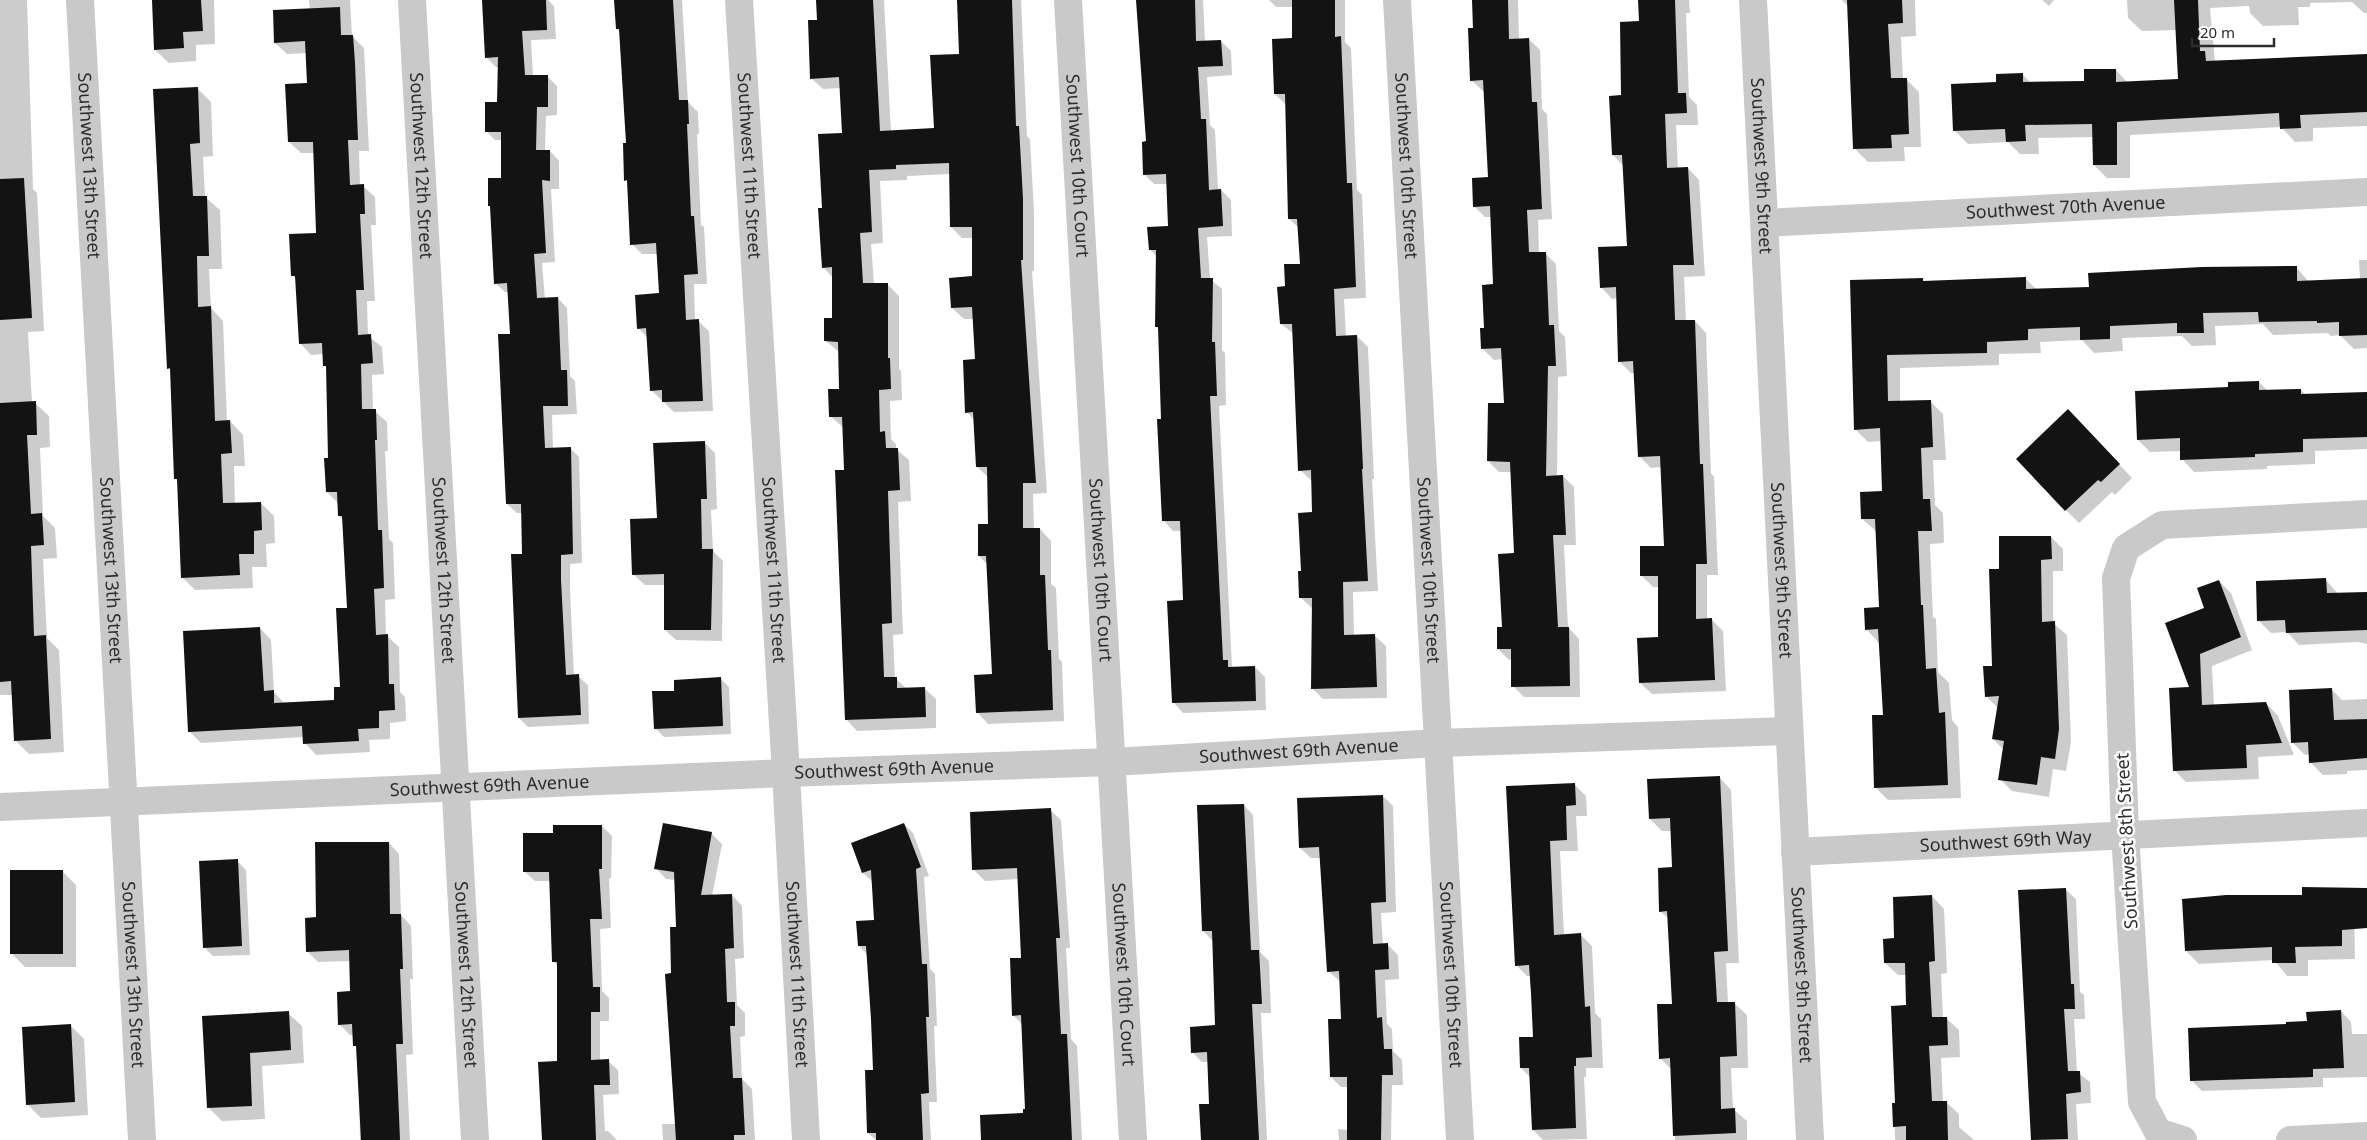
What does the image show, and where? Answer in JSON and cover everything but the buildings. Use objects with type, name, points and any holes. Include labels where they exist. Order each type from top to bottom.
[{"type":"street","name":"Southwest 13th Street","points":[[80,0],[142,1140]]},
{"type":"street","name":"Southwest 12th Street","points":[[412,0],[475,1140]]},
{"type":"street","name":"Southwest 11th Street","points":[[739,0],[786,773],[806,1140]]},
{"type":"street","name":"Southwest 10th Court","points":[[1068,0],[1133,1140]]},
{"type":"street","name":"Southwest 10th Street","points":[[1397,0],[1460,1140]]},
{"type":"street","name":"Southwest 9th Street","points":[[1753,0],[1810,1140]]},
{"type":"street","name":"Southwest 70th Avenue","points":[[1765,223],[2367,192]]},
{"type":"street","name":"Southwest 8th Street","points":[[2170,1136],[2142,1102],[2126,834],[2116,578],[2126,548],[2162,525],[2367,514]]},
{"type":"street","name":"Southwest 69th Avenue","points":[[0,807],[786,773],[1112,762],[1438,743],[1789,731]]},
{"type":"street","name":"Southwest 69th Way","points":[[1795,852],[2126,834],[2367,824]]},
{"type":"street","points":[[2290,1140],[2367,1136]]}]
